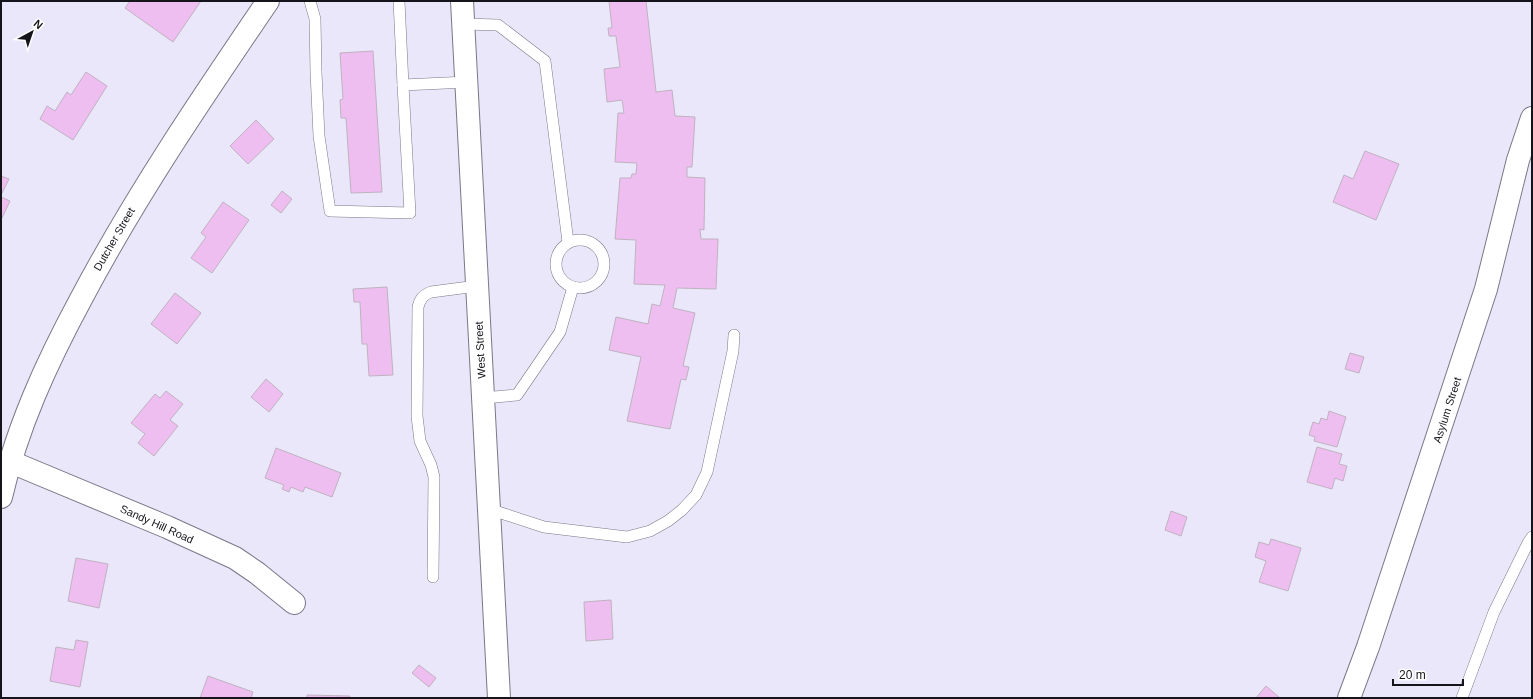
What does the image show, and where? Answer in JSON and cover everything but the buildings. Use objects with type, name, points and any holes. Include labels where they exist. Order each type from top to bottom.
[{"type":"street","name":"Dutcher Street","points":[[1,498],[31,402],[64,331],[107,250],[171,144],[268,1]]},
{"type":"street","name":"West Street","points":[[462,1],[499,698]]},
{"type":"street","name":"Asylum Street","points":[[1349,698],[1368,647],[1485,294],[1518,160],[1532,118]]},
{"type":"street","name":"Sandy Hill Road","points":[[11,462],[167,527],[234,558],[257,573],[294,603]]},
{"type":"lane","points":[[310,1],[315,19],[319,136],[330,211],[410,213],[399,1]]},
{"type":"lane","points":[[464,24],[498,25],[545,61],[568,242]]},
{"type":"lane","points":[[403,85],[467,82]]},
{"type":"lane","points":[[577,239],[587,240],[602,252],[604,261],[603,271],[599,279],[591,286],[582,288],[573,287],[564,282],[558,275],[555,266],[556,256],[561,248],[568,242],[577,239]]},
{"type":"lane","points":[[433,577],[434,477],[431,465],[420,441],[417,416],[418,306],[421,298],[431,292],[477,286]]},
{"type":"lane","points":[[483,398],[517,395],[560,332],[573,287]]},
{"type":"lane","points":[[489,509],[544,527],[627,537],[650,531],[668,521],[682,510],[696,494],[707,472],[733,352],[734,335]]},
{"type":"lane","points":[[1462,698],[1494,612],[1532,537]]}]
